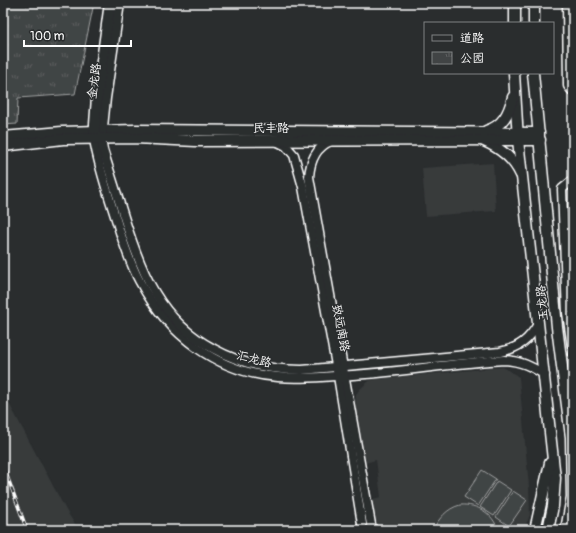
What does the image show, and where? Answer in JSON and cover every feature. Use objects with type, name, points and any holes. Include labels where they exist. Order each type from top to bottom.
[{"type":"main road","name":"金龙路","points":[[97,135],[110,3]]},
{"type":"main road","name":"金龙路","points":[[97,135],[119,3]]},
{"type":"main road","points":[[515,3],[515,22]]},
{"type":"main road","points":[[534,3],[534,22]]},
{"type":"main road","name":"玉龙路","points":[[514,74],[518,136],[555,478],[553,506],[548,530]]},
{"type":"main road","name":"玉龙路","points":[[533,74],[557,327],[572,437],[572,497],[566,530]]},
{"type":"main road","points":[[515,87],[510,110],[495,128],[483,136],[512,161],[518,168],[523,182]]},
{"type":"main road","name":"民丰路","points":[[3,146],[135,130],[539,136]]},
{"type":"main road","name":"民丰路","points":[[3,137],[62,132],[196,141],[331,141],[483,136]]},
{"type":"main road","points":[[535,530],[552,451]]},
{"type":"street","points":[[567,3],[568,86],[573,92]]},
{"type":"street","name":"汇龙路","points":[[97,135],[131,241],[144,273],[162,305],[183,328],[205,345],[231,358],[258,366],[285,370],[340,367],[509,350],[527,340],[538,324]]},
{"type":"street","name":"汇龙路","points":[[97,135],[99,163],[133,268],[140,282],[156,309],[177,333],[188,342],[214,358],[252,373],[290,378],[342,376],[504,360],[522,362],[545,375]]},
{"type":"street","name":"致远南路","points":[[276,141],[281,143],[294,155],[300,172],[372,530]]},
{"type":"street","name":"致远南路","points":[[331,141],[325,143],[315,154],[310,169],[310,177],[340,367]]},
{"type":"street","points":[[573,180],[562,189],[567,313],[573,353]]},
{"type":"street","name":"致远南路","points":[[342,376],[363,530]]},
{"type":"shaded area","points":[[493,163],[496,211],[426,216],[422,168]]},
{"type":"shaded area","points":[[503,367],[519,377],[529,486],[530,515],[524,530],[374,530],[369,500],[381,497],[376,460],[365,463],[355,407],[356,394],[369,381],[375,379]]},
{"type":"shaded area","points":[[3,392],[67,512],[79,530],[3,530]]},
{"type":"green space","points":[[3,3],[94,3],[75,94],[18,98],[17,124],[3,125]]},
{"type":"green space","points":[[482,470],[496,479],[478,506],[464,497]]},
{"type":"green space","points":[[497,481],[511,490],[494,516],[480,507]]},
{"type":"green space","points":[[513,491],[527,500],[509,526],[496,517]]},
{"type":"green space","points":[[460,505],[472,506],[484,511],[496,524],[498,530],[432,530],[447,512]]},
{"type":"railway","points":[[3,465],[27,530]]}]
